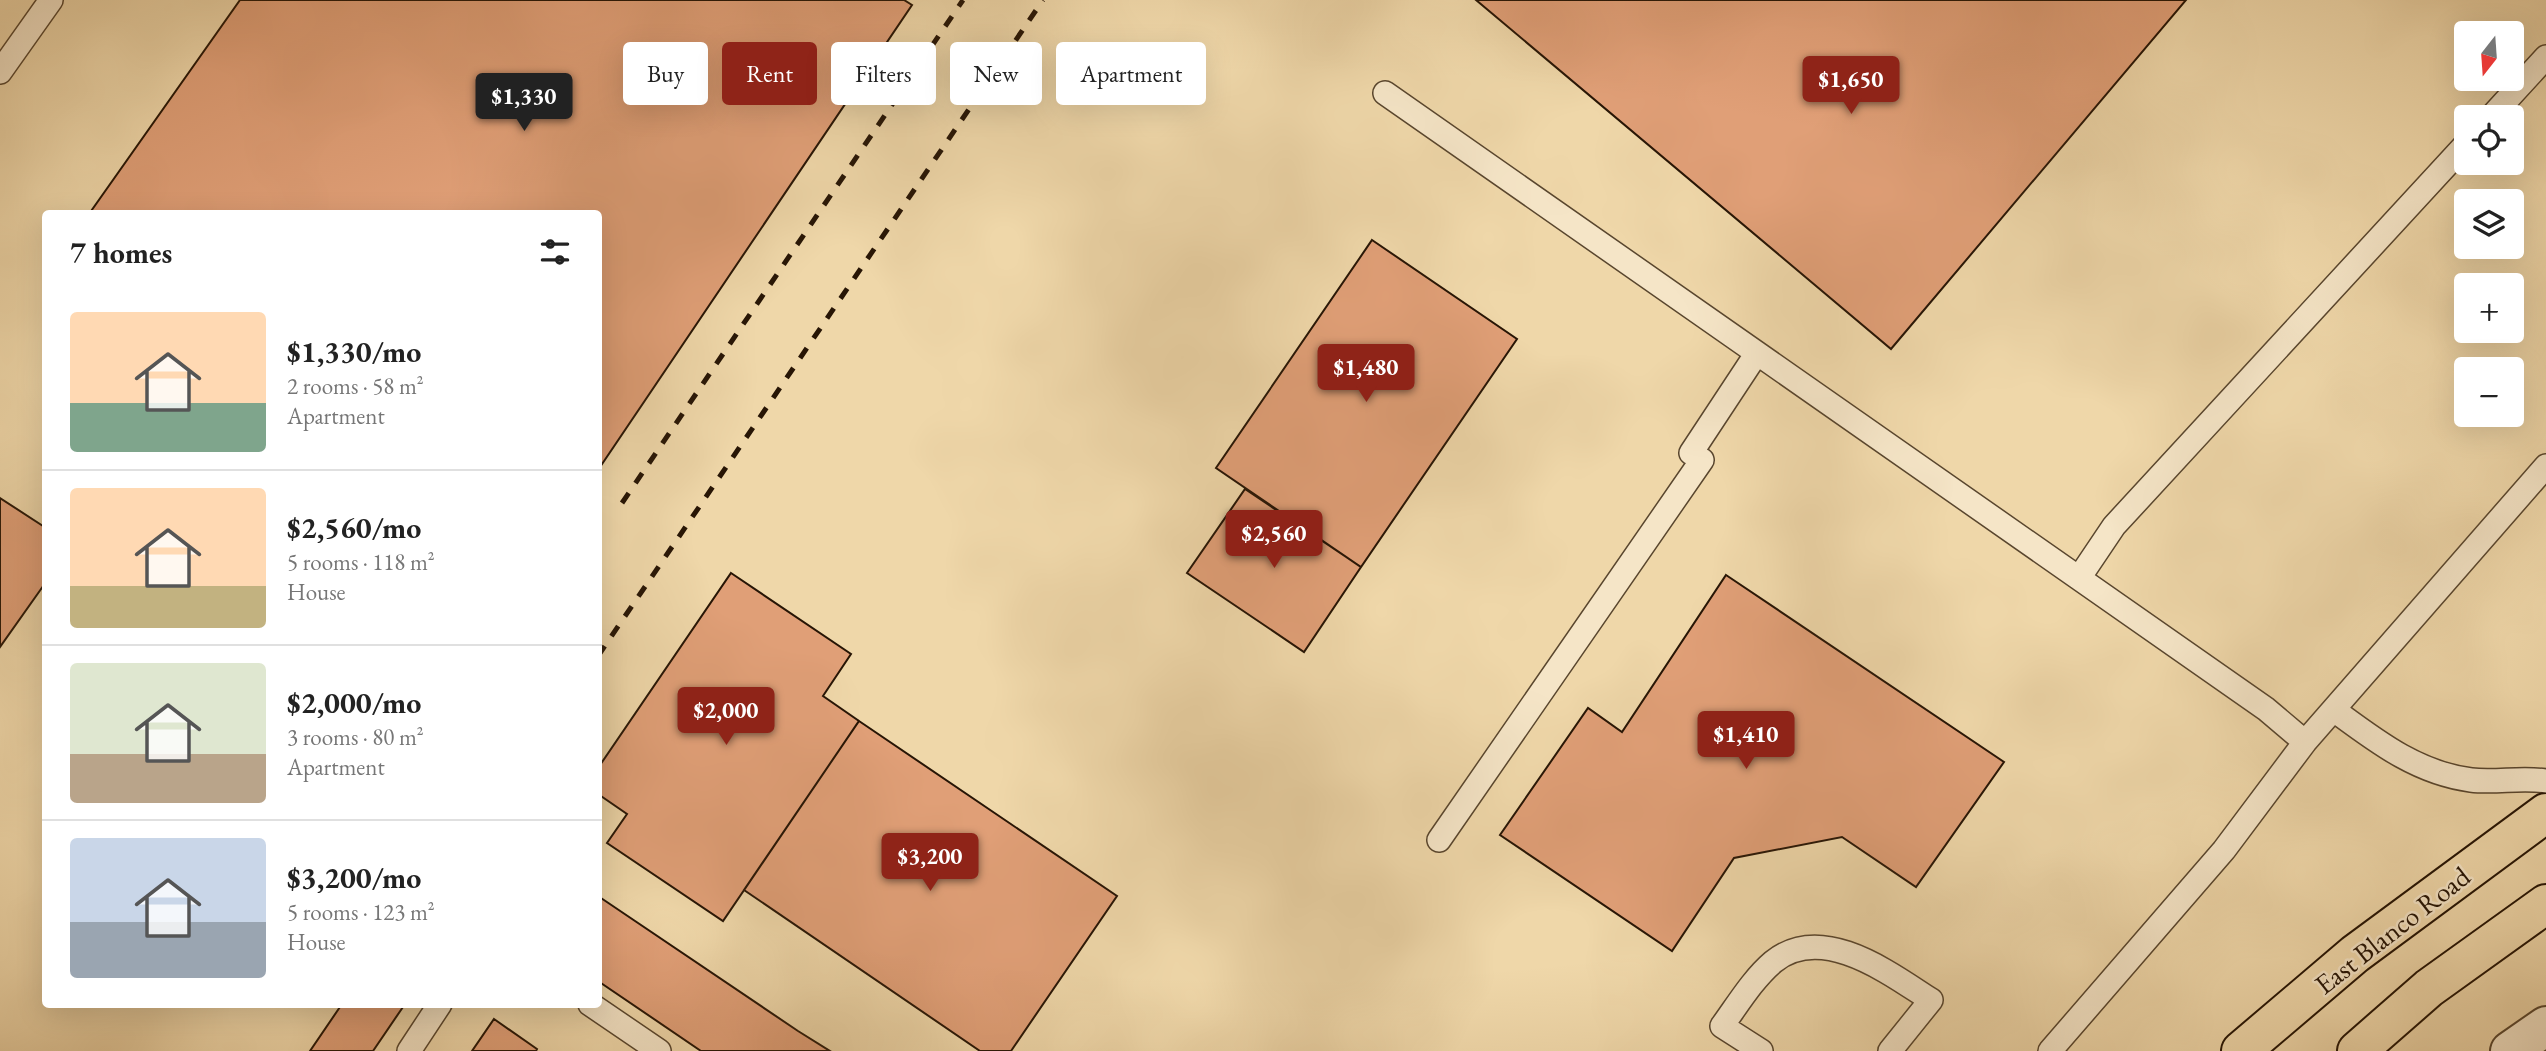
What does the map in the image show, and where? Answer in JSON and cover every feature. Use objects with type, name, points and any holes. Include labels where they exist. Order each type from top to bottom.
[{"type":"highway","name":"East Blanco Road","points":[[2241,1051],[2355,954],[2546,813]]},
{"type":"highway","points":[[2357,1051],[2429,988],[2546,904]]},
{"type":"street","points":[[2510,1051],[2546,1026]]},
{"type":"lane","points":[[0,72],[51,0]]},
{"type":"lane","points":[[2502,105],[2546,57]]},
{"type":"lane","points":[[1385,93],[2266,709],[2305,742]]},
{"type":"lane","points":[[2079,578],[2114,526],[2454,157]]},
{"type":"lane","points":[[1439,840],[1696,456],[1757,353]]},
{"type":"lane","points":[[2050,1051],[2224,850],[2305,742],[2546,466]]},
{"type":"lane","points":[[2334,710],[2385,748],[2431,772],[2473,780],[2524,778],[2546,781]]},
{"type":"lane","points":[[1761,1051],[1722,1026],[1758,977],[1776,960],[1808,946],[1861,956],[1931,1000],[1890,1051]]},
{"type":"lane","points":[[409,1051],[437,1008]]},
{"type":"lane","points":[[595,1008],[651,1049]]},
{"type":"building","points":[[240,0],[904,0],[912,5],[887,42],[831,42],[831,105],[844,105],[602,464],[602,210],[92,210]]},
{"type":"building","points":[[1476,0],[2186,0],[1891,349]]},
{"type":"building","points":[[1372,240],[1517,339],[1361,567],[1216,468]]},
{"type":"building","points":[[1245,489],[1361,567],[1304,652],[1187,573]]},
{"type":"building","points":[[0,498],[42,525],[42,588],[0,647]]},
{"type":"building","points":[[731,573],[851,654],[823,696],[859,721],[723,921],[607,843],[627,814],[602,797],[602,762]]},
{"type":"building","points":[[1726,575],[2004,762],[1916,887],[1842,837],[1734,858],[1672,951],[1500,835],[1588,708],[1622,732]]},
{"type":"building","points":[[859,721],[1117,896],[1011,1051],[980,1051],[744,890]]},
{"type":"building","points":[[602,899],[830,1051],[701,1051],[602,984]]},
{"type":"building","points":[[339,1008],[402,1008],[373,1051],[310,1051]]},
{"type":"building","points":[[494,1019],[537,1049],[536,1051],[472,1051]]},
{"type":"railway","points":[[622,503],[963,0]]},
{"type":"railway","points":[[602,650],[1043,0]]}]
